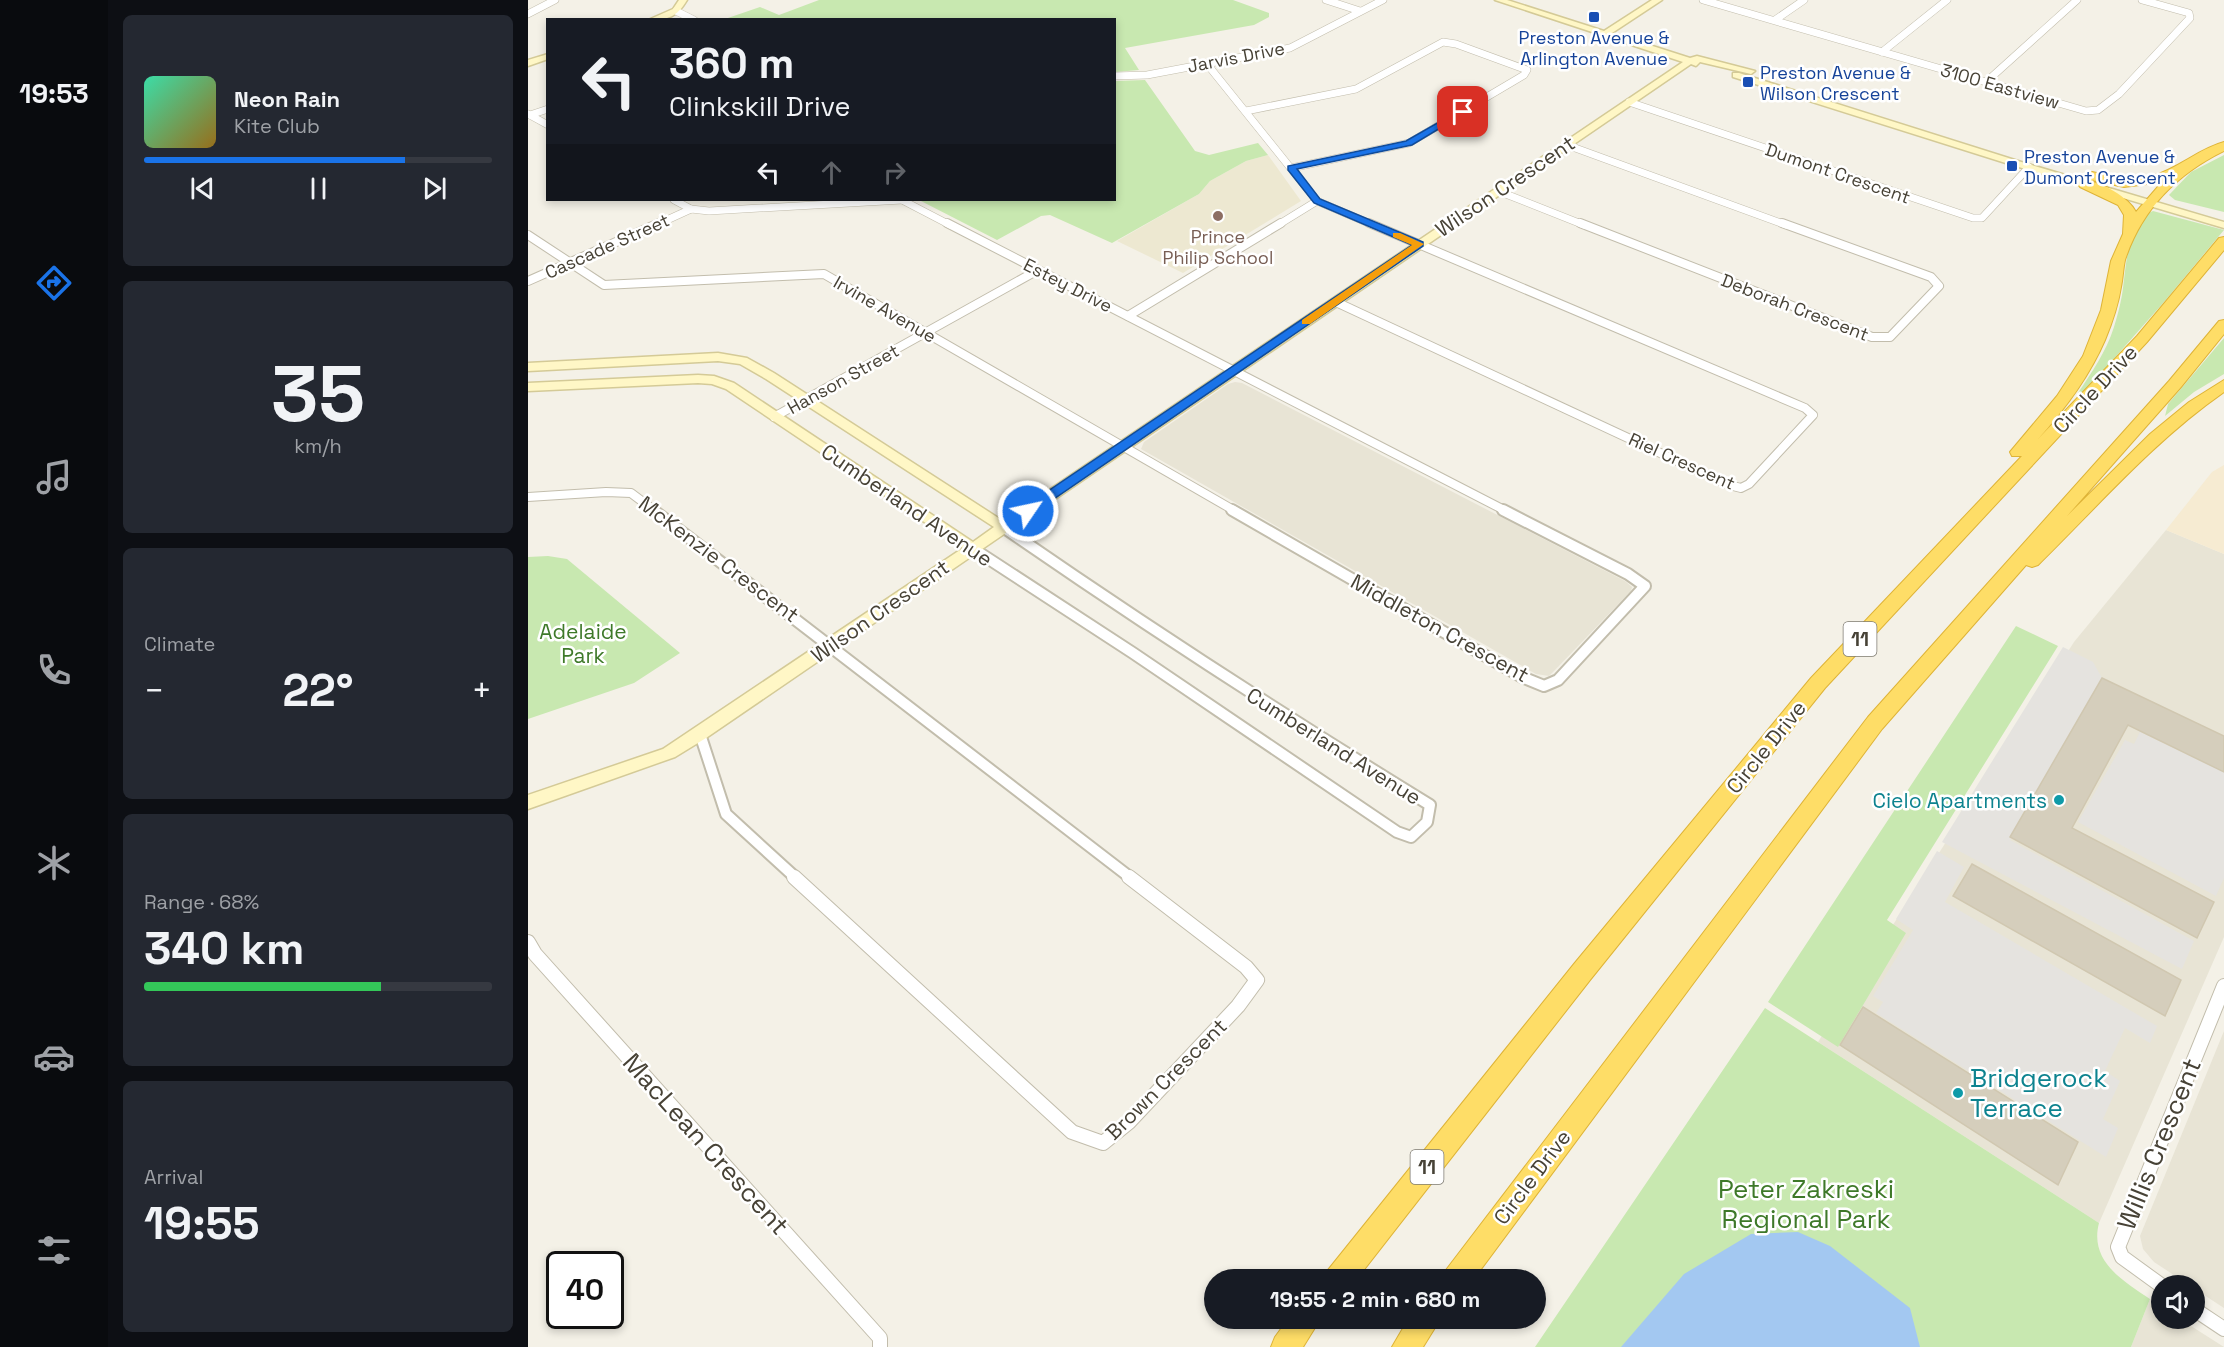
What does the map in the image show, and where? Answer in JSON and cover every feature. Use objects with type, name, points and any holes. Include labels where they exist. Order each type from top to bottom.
[{"type":"highway","points":[[2088,180],[2141,183],[2155,180],[2224,146]]},
{"type":"highway","points":[[2128,234],[2153,199],[2175,174],[2198,157]]},
{"type":"highway","points":[[1884,614],[2048,417],[2086,364],[2097,341],[2113,293],[2117,262],[2128,234],[2131,216],[2127,208],[2088,180]]},
{"type":"highway","name":"Circle Drive","points":[[1347,1269],[1575,981],[1818,682],[2142,339],[2224,241]]},
{"type":"highway","name":"Circle Drive","points":[[1464,1269],[1875,723],[2007,576],[2224,324]]},
{"type":"highway","points":[[1950,640],[2156,438],[2195,405],[2224,385]]},
{"type":"highway","points":[[1285,1347],[1299,1329]]},
{"type":"highway","points":[[1406,1347],[1419,1329]]},
{"type":"street","points":[[528,15],[555,0]]},
{"type":"street","points":[[657,18],[676,11],[683,0]]},
{"type":"street","points":[[1326,0],[1360,11]]},
{"type":"street","name":"Jarvis Drive","points":[[1116,76],[1147,75],[1290,48],[1383,0]]},
{"type":"street","points":[[1499,0],[1605,34],[1751,71],[2033,163],[2220,219]]},
{"type":"street","points":[[1527,0],[1614,27],[1688,55],[1984,153],[2033,163]]},
{"type":"street","points":[[1605,34],[1658,0]]},
{"type":"street","name":"3100 Eastview","points":[[1703,0],[2086,111],[2098,110],[2119,94],[2190,18],[2189,13],[2182,10],[2142,0]]},
{"type":"street","points":[[1775,20],[1804,0]]},
{"type":"street","points":[[1882,52],[1947,0]]},
{"type":"street","points":[[1986,82],[2077,0]]},
{"type":"street","points":[[676,11],[690,18]]},
{"type":"street","points":[[1246,111],[1356,89],[1443,42],[1456,44],[1527,69],[1526,73],[1514,81],[1409,143],[1291,168]]},
{"type":"street","name":"Wilson Crescent","points":[[528,802],[669,753],[700,734],[1567,145],[1629,102],[1688,55]]},
{"type":"street","points":[[528,63],[546,57]]},
{"type":"street","points":[[1207,64],[1317,201],[1419,244]]},
{"type":"street","name":"Dumont Crescent","points":[[1629,102],[1973,218],[1982,218],[2033,163]]},
{"type":"street","points":[[529,114],[546,110]]},
{"type":"street","points":[[529,114],[546,124]]},
{"type":"street","name":"Deborah Crescent","points":[[1498,191],[1872,338],[1890,337],[1940,286],[1931,277],[1567,145]]},
{"type":"street","points":[[676,201],[691,209]]},
{"type":"street","name":"Cascade Street","points":[[528,282],[691,209],[709,211],[884,201]]},
{"type":"street","name":"Estey Drive","points":[[904,201],[1234,371]]},
{"type":"street","points":[[1128,316],[1317,201]]},
{"type":"street","name":"Irvine Avenue","points":[[528,235],[604,285],[824,274],[1123,447]]},
{"type":"street","name":"Riel Crescent","points":[[1336,302],[1730,485],[1741,488],[1749,484],[1813,415],[1804,408],[1419,244]]},
{"type":"street","name":"Hanson Street","points":[[774,417],[1038,270]]},
{"type":"street","name":"Cumberland Avenue","points":[[528,367],[718,357],[743,362],[806,399],[1003,527],[1238,686],[1430,805],[1427,822],[1411,837],[1397,832],[1124,647],[730,386],[714,380],[698,379],[528,387]]},
{"type":"street","name":"Middleton Crescent","points":[[1123,447],[1522,677],[1544,686],[1558,680],[1645,586],[1628,574],[1234,371]]},
{"type":"street","name":"McKenzie Crescent","points":[[528,497],[606,492],[631,493],[831,645]]},
{"type":"street","name":"Brown Crescent","points":[[700,734],[726,814],[1072,1132],[1103,1143],[1129,1122],[1251,992],[1257,980],[1246,967],[831,645]]},
{"type":"street","name":"MacLean Crescent","points":[[528,942],[535,954],[879,1338],[880,1347]]},
{"type":"street","name":"Willis Crescent","points":[[2151,1278],[2122,1257],[2118,1247],[2224,986]]},
{"type":"street","points":[[2205,1316],[2224,1329]]},
{"type":"shaded area","name":"Prince Philip School","points":[[1268,155],[1301,201],[1183,273],[1117,241],[1199,194],[1210,181],[1246,161]]},
{"type":"shaded area","points":[[1242,383],[1625,581],[1632,587],[1631,591],[1549,676],[1536,674],[1141,449],[1144,442],[1228,384]]},
{"type":"shaded area","points":[[2224,465],[2224,554],[2166,530],[2212,472]]},
{"type":"shaded area","points":[[2166,530],[2224,554],[2224,937],[2099,1223],[1818,1042],[2074,642]]},
{"type":"shaded area","points":[[2063,647],[2093,662],[2102,678],[2010,840],[2194,941],[2182,969],[1942,842]]},
{"type":"shaded area","points":[[2140,732],[2224,772],[2224,878],[2216,896],[2078,822],[2125,740],[2134,744]]},
{"type":"shaded area","points":[[1937,851],[1964,867],[1945,902],[2157,1026],[2150,1043],[2125,1028],[2105,1071],[2120,1081],[2103,1119],[2118,1128],[2106,1157],[1876,1013],[1883,1002],[1873,996],[1913,930],[1896,919]]},
{"type":"shaded area","points":[[2224,1031],[2224,1308],[2205,1296],[2205,1275],[2174,1275],[2154,1262],[2143,1249],[2140,1236]]},
{"type":"shaded area","points":[[2150,1299],[2151,1329],[2196,1329],[2224,1347],[2131,1347]]},
{"type":"green space","points":[[819,0],[1233,0],[1269,13],[1269,17],[1254,25],[1125,48],[1139,70],[1116,72],[1116,18],[728,18],[760,7],[779,15]]},
{"type":"green space","points":[[1145,80],[1195,151],[1209,155],[1258,143],[1268,155],[1246,161],[1210,181],[1199,194],[1112,243],[1050,215],[1041,216],[997,240],[921,201],[1116,201],[1116,81]]},
{"type":"green space","points":[[2224,155],[2224,212],[2175,200],[2169,195],[2191,172]]},
{"type":"green space","points":[[2153,211],[2224,230],[2080,397],[2078,393],[2103,353],[2114,327],[2132,235],[2144,216]]},
{"type":"green space","points":[[2224,338],[2224,374],[2194,392],[2165,416],[2168,404]]},
{"type":"green space","name":"Adelaide Park","points":[[548,556],[567,559],[680,653],[634,683],[528,719],[528,557]]},
{"type":"green space","points":[[2016,626],[2058,646],[1887,920],[1906,933],[1838,1047],[1768,1002]]},
{"type":"green space","name":"Peter Zakreski Regional Park","points":[[1765,1008],[2099,1223],[2097,1236],[2104,1259],[2119,1277],[2150,1299],[2131,1347],[1535,1347]]},
{"type":"water","points":[[1798,1232],[1830,1246],[1910,1308],[1920,1347],[1621,1347],[1684,1274],[1751,1234]]},
{"type":"building","name":"Cielo Apartments","points":[[2102,678],[2224,736],[2224,772],[2128,725],[2072,828],[2214,902],[2197,938],[2010,837]]},
{"type":"building","points":[[1972,864],[2181,980],[2165,1016],[1953,896]]},
{"type":"building","name":"Bridgerock Terrace","points":[[1863,1007],[2078,1142],[2058,1185],[1840,1045]]},
{"type":"slow traffic","points":[[1306,322],[1419,244],[1397,235]]},
{"type":"place","name":"Preston Avenue & Arlington Avenue","points":[[1594,17]]},
{"type":"place","name":"Preston Avenue & Wilson Crescent","points":[[1748,82]]},
{"type":"place","name":"Preston Avenue & Dumont Crescent","points":[[2012,166]]},
{"type":"place","name":"Prince Philip School","points":[[1218,216]]},
{"type":"place","name":"Cielo Apartments","points":[[2059,800]]},
{"type":"place","name":"Bridgerock Terrace","points":[[1958,1093]]},
{"type":"route","points":[[1028,511],[1419,244],[1317,201],[1291,168],[1409,143],[1463,112]]}]
